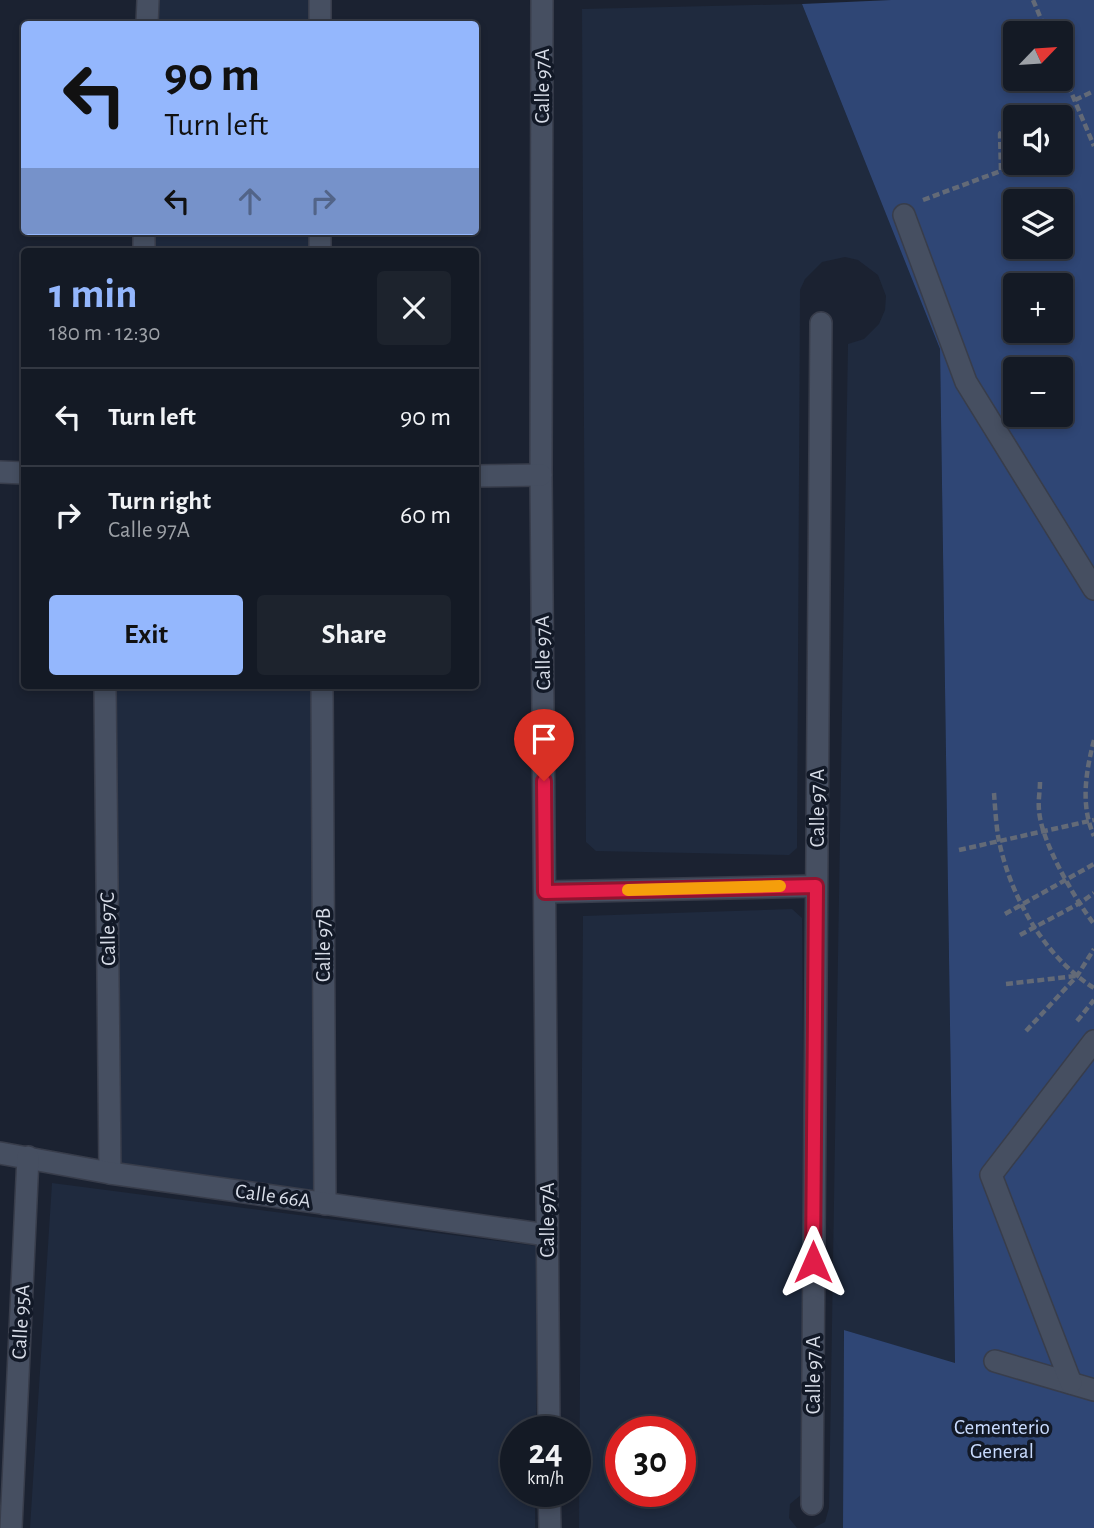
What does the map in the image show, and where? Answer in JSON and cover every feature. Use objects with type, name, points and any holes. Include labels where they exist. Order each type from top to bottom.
[{"type":"street","points":[[147,21],[148,0]]},
{"type":"street","points":[[320,0],[320,21]]},
{"type":"street","name":"Calle 97A","points":[[542,0],[541,475],[549,1416]]},
{"type":"street","points":[[909,209],[966,382],[1094,589]]},
{"type":"street","name":"Calle 97 A","points":[[812,1504],[821,323]]},
{"type":"street","points":[[0,472],[21,473]]},
{"type":"street","points":[[479,476],[541,475]]},
{"type":"street","name":"Calle 97C","points":[[105,689],[110,1173]]},
{"type":"street","name":"Calle 97B","points":[[321,689],[325,1204]]},
{"type":"street","points":[[545,892],[816,886]]},
{"type":"street","points":[[1071,1383],[991,1175],[1094,1041]]},
{"type":"street","name":"Calle 66A","points":[[0,1153],[110,1173],[547,1235]]},
{"type":"street","name":"Calle 95A","points":[[11,1528],[28,1157]]},
{"type":"street","points":[[995,1361],[1094,1390]]},
{"type":"street","points":[[549,1507],[550,1528]]},
{"type":"path","points":[[1033,0],[1041,21]]},
{"type":"path","points":[[1070,91],[1094,146]]},
{"type":"path","points":[[1074,100],[1094,91]]},
{"type":"path","points":[[909,209],[1001,170],[1000,134],[1003,129]]},
{"type":"path","points":[[1094,740],[1088,762],[1085,796],[1094,836]]},
{"type":"path","points":[[1040,782],[1038,812],[1050,848],[1066,880],[1094,924]]},
{"type":"path","points":[[994,793],[1000,841],[1009,875],[1023,904],[1059,961],[1094,988]]},
{"type":"path","points":[[959,850],[1092,820]]},
{"type":"path","points":[[1005,914],[1094,864]]},
{"type":"path","points":[[1020,935],[1080,904],[1094,893]]},
{"type":"path","points":[[1026,1031],[1077,976],[1094,949]]},
{"type":"path","points":[[1006,984],[1077,976]]},
{"type":"shaded area","points":[[157,0],[310,0],[310,21],[157,21]]},
{"type":"shaded area","points":[[802,4],[940,349],[955,1364],[844,1330],[843,1528],[813,1528],[825,1522],[829,1508],[848,344],[864,339],[879,324],[885,310],[886,296],[878,275],[858,260],[845,257],[822,262],[805,279],[800,290],[797,848],[789,855],[596,851],[586,842],[582,9]]},
{"type":"shaded area","points":[[153,235],[311,235],[311,248],[153,248]]},
{"type":"shaded area","points":[[111,689],[312,689],[315,1198],[120,1173]]},
{"type":"shaded area","points":[[792,909],[802,918],[806,1473],[802,1494],[790,1504],[789,1518],[797,1528],[579,1528],[579,1507],[591,1507],[591,1416],[580,1416],[583,916]]},
{"type":"shaded area","points":[[52,1183],[537,1246],[536,1416],[500,1416],[500,1507],[535,1507],[535,1528],[30,1528]]},
{"type":"green space","name":"Cementerio General","points":[[891,0],[1094,0],[1094,1528],[843,1528],[844,1330],[955,1363],[940,349],[802,4]]},
{"type":"slow traffic","points":[[628,890],[780,886]]},
{"type":"route","points":[[544,781],[545,892],[816,886],[813,1262]]}]
